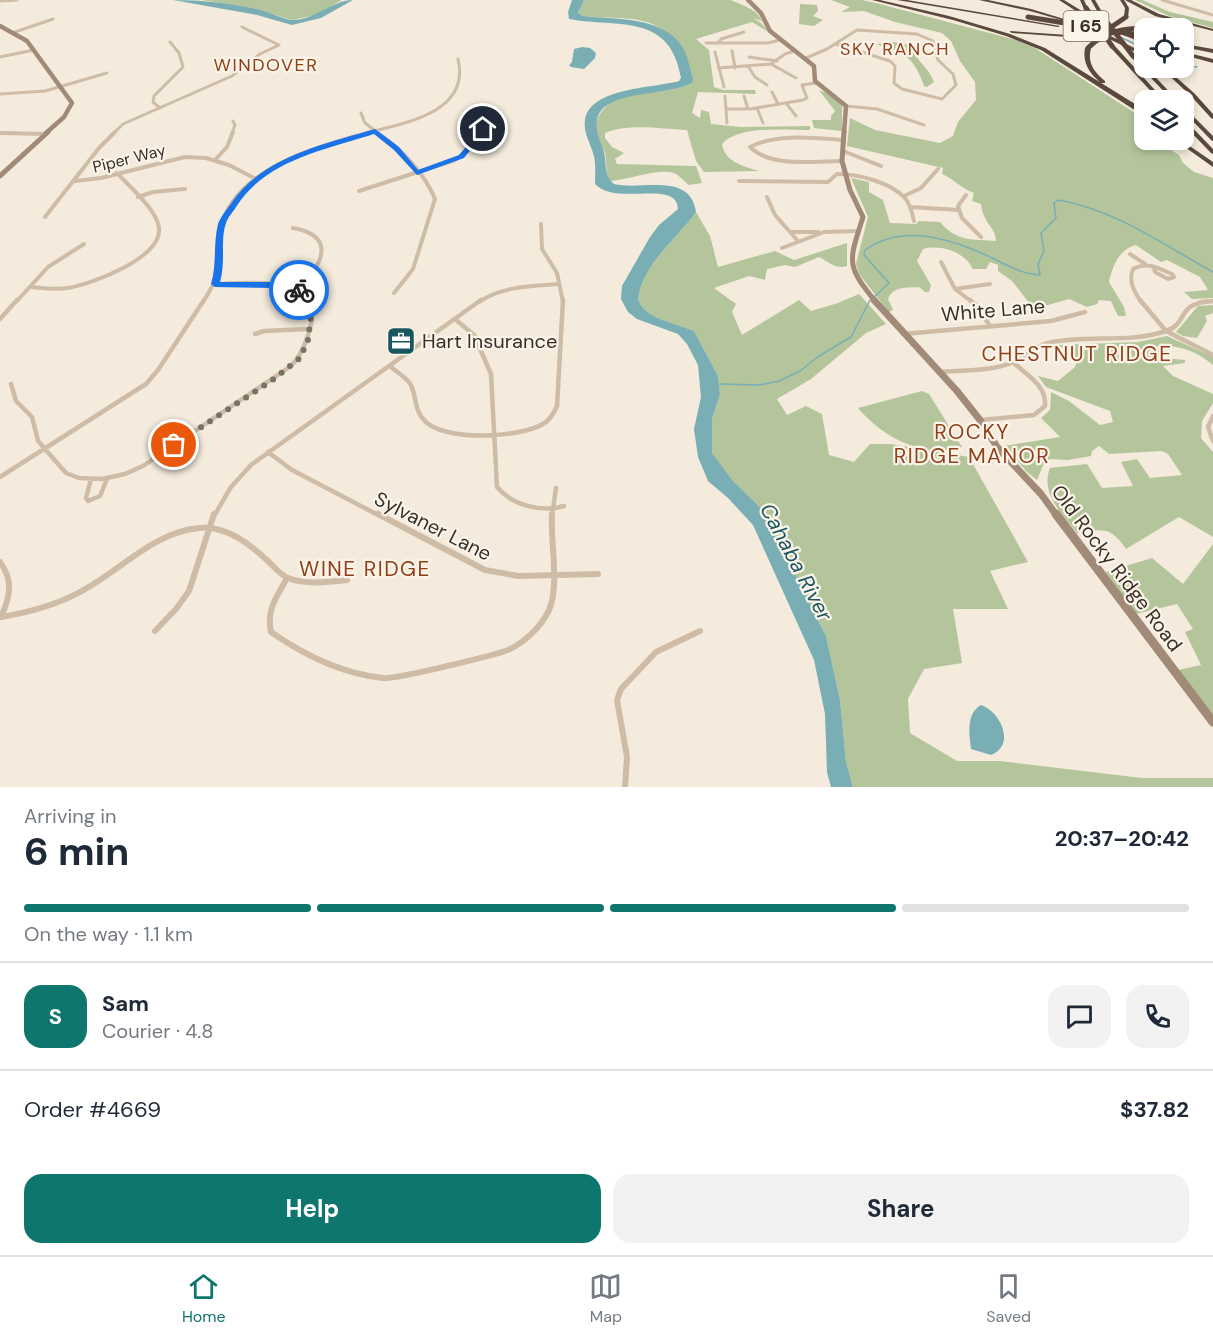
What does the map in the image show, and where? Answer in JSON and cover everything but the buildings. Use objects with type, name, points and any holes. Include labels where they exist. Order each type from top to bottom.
[{"type":"highway","points":[[874,0],[1013,32],[1068,36],[1104,31],[1118,25],[1126,17],[1127,8],[1122,0]]},
{"type":"highway","name":"I 65","points":[[899,0],[1134,37]]},
{"type":"highway","name":"I 65","points":[[923,0],[1134,37]]},
{"type":"highway","points":[[981,0],[1022,7],[1072,22],[1113,38],[1134,50]]},
{"type":"highway","points":[[1060,0],[1101,26],[1134,36]]},
{"type":"highway","points":[[1082,0],[1112,46],[1153,90]]},
{"type":"highway","points":[[1093,0],[1133,56],[1165,90]]},
{"type":"highway","points":[[1127,0],[1157,15],[1213,32]]},
{"type":"highway","points":[[947,17],[1019,39],[1043,49],[1134,106]]},
{"type":"highway","points":[[1134,29],[1110,33],[1095,40],[1088,48],[1086,59],[1091,70],[1134,106]]},
{"type":"highway","points":[[1194,30],[1213,32]]},
{"type":"highway","points":[[1194,45],[1212,50]]},
{"type":"highway","points":[[1194,47],[1212,50]]},
{"type":"highway","points":[[1194,56],[1213,60]]},
{"type":"highway","points":[[1175,78],[1213,117]]},
{"type":"highway","points":[[1194,119],[1213,139]]},
{"type":"highway","points":[[1194,132],[1213,152]]},
{"type":"highway","points":[[1192,150],[1213,165]]},
{"type":"street","points":[[0,1],[17,0]]},
{"type":"street","points":[[748,0],[761,13],[768,28],[815,67],[816,83],[838,97],[846,106],[888,112],[924,125]]},
{"type":"street","points":[[1162,0],[1213,15]]},
{"type":"street","points":[[15,32],[53,19]]},
{"type":"street","points":[[0,27],[24,38],[70,98],[72,106],[64,117],[0,176]]},
{"type":"street","points":[[45,217],[94,154],[120,126],[232,76],[260,54],[279,45],[242,27]]},
{"type":"street","points":[[806,58],[825,52],[836,44],[860,30],[909,33],[927,37],[933,41],[939,61],[953,74],[955,87],[944,98],[938,99],[902,89],[894,83],[895,66],[890,61],[836,44]]},
{"type":"street","points":[[719,42],[722,38],[744,32]]},
{"type":"street","points":[[706,44],[719,42],[764,44],[780,40]]},
{"type":"street","points":[[160,108],[153,102],[154,96],[183,67],[178,52],[170,42]]},
{"type":"street","points":[[0,57],[34,50]]},
{"type":"street","points":[[732,51],[735,68]]},
{"type":"street","points":[[718,68],[771,64],[784,54],[794,51]]},
{"type":"street","points":[[715,52],[724,87]]},
{"type":"street","points":[[749,57],[777,61]]},
{"type":"street","points":[[0,477],[146,384],[215,284],[219,270],[222,223],[239,197],[256,179],[270,169],[305,153],[422,116],[445,104],[459,87],[458,58]]},
{"type":"street","points":[[771,64],[796,78]]},
{"type":"street","points":[[748,66],[766,85]]},
{"type":"street","points":[[0,94],[61,87],[107,73]]},
{"type":"street","points":[[726,109],[757,108],[804,100],[807,98],[802,85],[816,83]]},
{"type":"street","points":[[772,92],[778,104]]},
{"type":"street","points":[[725,96],[727,123]]},
{"type":"street","points":[[744,96],[748,109]]},
{"type":"street","points":[[786,103],[796,116]]},
{"type":"street","name":"Old Rocky Ridge Road","points":[[846,106],[842,161],[862,214],[852,250],[851,260],[855,275],[882,310],[980,420],[997,447],[1056,513],[1083,552],[1213,722]]},
{"type":"street","points":[[757,108],[763,123]]},
{"type":"street","points":[[881,118],[888,112]]},
{"type":"street","points":[[361,113],[364,122],[397,148],[431,190],[435,204],[420,240],[413,269],[394,293]]},
{"type":"street","points":[[216,159],[227,147],[235,125],[232,122]]},
{"type":"street","points":[[359,191],[461,156],[483,129]]},
{"type":"street","points":[[0,132],[45,134]]},
{"type":"street","points":[[842,161],[776,159],[755,153],[750,147],[760,142],[843,140]]},
{"type":"street","points":[[843,151],[854,154],[864,163],[881,166]]},
{"type":"street","name":"Piper Way","points":[[75,181],[92,180],[164,159],[193,156],[216,159],[256,179]]},
{"type":"street","points":[[904,196],[921,188],[938,169]]},
{"type":"street","points":[[31,287],[62,289],[87,284],[146,254],[156,242],[159,228],[154,216],[117,173]]},
{"type":"street","points":[[739,181],[824,182],[830,181],[837,174],[845,174],[884,186],[904,196],[914,221]]},
{"type":"street","points":[[138,197],[185,189]]},
{"type":"street","points":[[966,195],[959,203],[959,210],[962,218],[981,237]]},
{"type":"street","points":[[767,197],[774,215],[798,240]]},
{"type":"street","points":[[910,207],[959,210]]},
{"type":"street","points":[[391,367],[411,384],[415,408],[425,422],[454,434],[493,433],[536,427],[552,416],[557,406],[564,311],[560,281],[554,264],[541,243],[541,224]]},
{"type":"street","points":[[293,228],[310,230],[320,237],[322,243],[317,268],[297,289]]},
{"type":"street","points":[[790,232],[859,231]]},
{"type":"street","points":[[782,248],[824,232]]},
{"type":"street","points":[[0,319],[53,263],[84,244]]},
{"type":"street","points":[[1130,254],[1145,264],[1154,267],[1172,274],[1174,278],[1168,279],[1159,274],[1154,267]]},
{"type":"street","points":[[941,262],[955,289],[976,305],[990,326]]},
{"type":"street","points":[[1145,264],[1134,270],[1131,279],[1133,290],[1154,319],[1174,337],[1213,355]]},
{"type":"street","points":[[10,384],[16,401],[32,417],[36,437],[66,473],[91,479],[107,479],[126,474],[151,462],[293,366],[306,348],[311,303],[297,289],[277,285],[215,284]]},
{"type":"street","points":[[155,631],[177,609],[190,590],[209,528],[237,477],[486,297],[500,290],[559,284]]},
{"type":"street","points":[[955,289],[990,284]]},
{"type":"street","points":[[939,372],[1014,363],[1037,347],[1048,343],[1167,331],[1175,328],[1190,305],[1213,302]]},
{"type":"street","name":"White Lane","points":[[903,334],[1051,321],[1085,312]]},
{"type":"street","points":[[456,320],[474,335],[491,374],[497,487],[504,497],[521,505],[554,510],[564,506]]},
{"type":"street","points":[[255,334],[264,331],[309,329]]},
{"type":"street","points":[[980,420],[1034,415],[1045,406],[1046,401],[1042,389],[1014,363]]},
{"type":"street","points":[[1213,416],[1208,427],[1213,441]]},
{"type":"street","name":"Sylvaner Lane","points":[[268,453],[292,470],[486,570],[518,576],[598,574]]},
{"type":"street","points":[[91,479],[86,498],[88,501],[100,496],[107,479]]},
{"type":"street","points":[[287,578],[267,619],[271,632],[284,641],[350,673],[387,679],[507,650],[524,641],[547,616],[553,595],[552,517],[556,488]]},
{"type":"street","points":[[1,618],[62,602],[88,588],[156,541],[187,530],[209,528],[235,535],[287,578],[331,582],[347,580]]},
{"type":"street","points":[[0,562],[8,573],[11,586],[1,618]]},
{"type":"street","points":[[625,787],[627,758],[617,700],[621,689],[656,652],[700,632]]},
{"type":"green space","points":[[202,0],[342,0],[316,15],[292,20],[253,8]]},
{"type":"green space","points":[[584,0],[731,0],[749,8],[757,13],[762,21],[753,18],[770,33],[752,22],[696,39],[709,50],[714,87],[723,90],[755,90],[756,94],[698,92],[692,113],[700,118],[701,110],[709,112],[711,124],[740,127],[810,126],[810,130],[776,129],[740,134],[722,144],[724,150],[736,162],[759,171],[704,172],[696,161],[687,130],[645,127],[614,130],[605,133],[605,138],[612,147],[624,153],[615,159],[617,164],[696,166],[702,183],[689,185],[676,174],[667,172],[610,181],[605,153],[595,130],[597,120],[606,107],[628,96],[680,88],[692,83],[677,48],[666,32],[648,22],[626,18],[583,16],[578,13]]},
{"type":"green space","points":[[831,0],[862,0],[876,3],[1016,40],[1035,48],[1134,112],[1134,150],[1171,150],[1194,172],[1213,178],[1213,298],[1192,299],[1184,292],[1208,290],[1200,277],[1167,260],[1161,262],[1136,245],[1125,250],[1121,255],[1114,265],[1109,282],[1124,307],[1126,316],[1118,316],[1111,301],[1099,300],[1097,304],[1087,307],[1069,299],[1034,309],[1012,281],[998,271],[998,265],[990,262],[986,269],[973,269],[964,258],[952,251],[930,248],[923,249],[917,261],[931,285],[929,292],[919,287],[893,292],[888,299],[893,310],[889,312],[859,274],[856,264],[868,217],[851,178],[869,182],[869,192],[883,200],[890,223],[940,222],[959,236],[996,241],[981,204],[972,201],[974,193],[942,174],[943,168],[847,146],[850,118],[875,130],[940,143],[953,136],[958,122],[976,100],[975,82],[960,61],[951,41],[942,33],[895,22],[864,11],[841,12],[850,7]]},
{"type":"green space","points":[[1135,0],[1142,0],[1170,12],[1213,22],[1213,28],[1194,23],[1194,18],[1169,16]]},
{"type":"green space","points":[[800,4],[817,5],[818,11],[813,16],[823,20],[814,26],[799,24]]},
{"type":"green space","points":[[893,42],[911,45],[915,55],[934,82],[927,87],[924,86],[912,62],[894,50],[876,44]]},
{"type":"green space","points":[[819,90],[832,95],[842,106],[842,131],[814,128],[812,120],[831,120],[835,111]]},
{"type":"green space","points":[[696,212],[710,236],[718,267],[775,251],[794,260],[847,243],[847,266],[836,266],[819,257],[795,267],[785,265],[767,269],[765,280],[749,276],[714,288],[736,304],[732,312],[742,335],[799,300],[811,311],[859,294],[886,324],[866,333],[811,379],[777,399],[787,415],[806,406],[822,414],[829,455],[854,462],[870,444],[891,444],[969,457],[1028,562],[990,571],[1008,609],[953,609],[962,663],[924,669],[908,699],[910,733],[957,761],[1000,761],[1142,778],[1213,778],[1213,787],[853,787],[846,762],[840,700],[826,636],[762,509],[732,480],[712,453],[712,419],[720,394],[718,376],[694,331],[654,316],[641,306],[638,299],[646,274],[653,263]]},
{"type":"green space","points":[[1213,305],[1213,313],[1205,316],[1207,321],[1197,338],[1183,336],[1176,332],[1198,306]]},
{"type":"green space","points":[[1167,336],[1213,357],[1213,365],[1187,350],[1173,346],[1157,346],[1164,358],[1185,360],[1185,363],[1163,366],[1173,376],[1213,394],[1213,403],[1202,421],[1201,438],[1213,452],[1213,537],[1179,517],[1126,549],[1116,536],[1105,531],[1077,533],[1050,495],[1048,477],[1050,468],[1087,464],[1102,488],[1133,486],[1121,462],[1137,459],[1150,478],[1182,475],[1168,454],[1162,451],[1109,454],[1099,446],[1092,451],[1091,456],[1068,460],[1050,459],[1044,463],[1037,480],[1004,446],[1060,437],[1041,418],[1050,410],[1051,392],[1069,401],[1100,425],[1113,422],[1110,411],[1046,387],[1038,376],[1058,381],[1075,367],[1077,361],[1070,352],[1058,345],[1138,342]]},
{"type":"green space","points":[[922,391],[929,394],[962,447],[933,450],[905,443],[879,428],[858,408]]},
{"type":"green space","points":[[1213,544],[1213,715],[1178,670],[1201,665],[1185,632],[1193,629],[1177,604],[1136,614],[1106,572],[1152,558],[1183,584]]},
{"type":"water","points":[[173,0],[236,5],[292,20],[309,17],[338,3],[353,0],[321,18],[292,25],[257,15]]},
{"type":"water","points":[[572,0],[584,0],[578,13],[583,16],[651,24],[674,37],[686,55],[693,79],[692,83],[678,88],[625,98],[610,103],[600,112],[597,126],[608,176],[614,184],[625,186],[675,187],[684,191],[692,199],[696,212],[653,263],[641,286],[638,299],[641,306],[661,320],[694,331],[718,376],[720,394],[712,419],[712,453],[732,480],[762,509],[826,636],[840,700],[846,762],[853,787],[831,787],[827,772],[825,714],[814,660],[753,525],[728,498],[708,481],[698,457],[694,429],[701,397],[698,365],[687,344],[678,334],[637,319],[628,312],[621,299],[622,286],[650,237],[659,225],[678,209],[675,200],[668,195],[617,193],[595,184],[595,159],[586,134],[585,120],[590,109],[611,95],[679,81],[681,78],[675,57],[666,42],[654,33],[639,27],[569,19],[568,12]]},
{"type":"water","points":[[590,48],[596,53],[595,58],[584,69],[571,67],[569,65],[572,62],[574,49]]},
{"type":"water","points":[[981,705],[995,714],[1003,729],[1003,744],[991,755],[971,749],[969,731],[971,719],[973,713]]},
{"type":"waterway","points":[[1083,20],[1092,25]]},
{"type":"waterway","points":[[1078,21],[1089,24]]},
{"type":"waterway","points":[[1122,38],[1134,43]]},
{"type":"waterway","points":[[874,297],[889,283],[864,255],[865,250],[895,237],[927,236],[959,244],[1020,271],[1040,275],[1038,264],[1044,251],[1041,233],[1056,218],[1054,203],[1058,200],[1099,211],[1119,220],[1213,272]]},
{"type":"waterway","points":[[720,384],[759,385],[779,381],[800,371],[819,356],[851,337],[870,300]]},
{"type":"way so far","points":[[174,445],[293,366],[300,358],[308,340],[312,307],[309,299],[299,290]]},
{"type":"place","name":"Hart Insurance","points":[[401,341]]},
{"type":"district","name":"SKY RANCH","points":[[895,49]]},
{"type":"district","name":"WINDOVER","points":[[266,65]]},
{"type":"district","name":"CHESTNUT RIDGE","points":[[1077,354]]},
{"type":"district","name":"ROCKY RIDGE MANOR","points":[[972,444]]},
{"type":"district","name":"WINE RIDGE","points":[[365,569]]},
{"type":"route","points":[[299,290],[277,285],[215,284],[219,270],[222,223],[253,181],[270,169],[291,159],[318,148],[375,131],[397,148],[417,173],[461,156],[470,148],[483,129]]},
{"type":"water label","name":"Cahaba River","points":[[796,562]]}]
